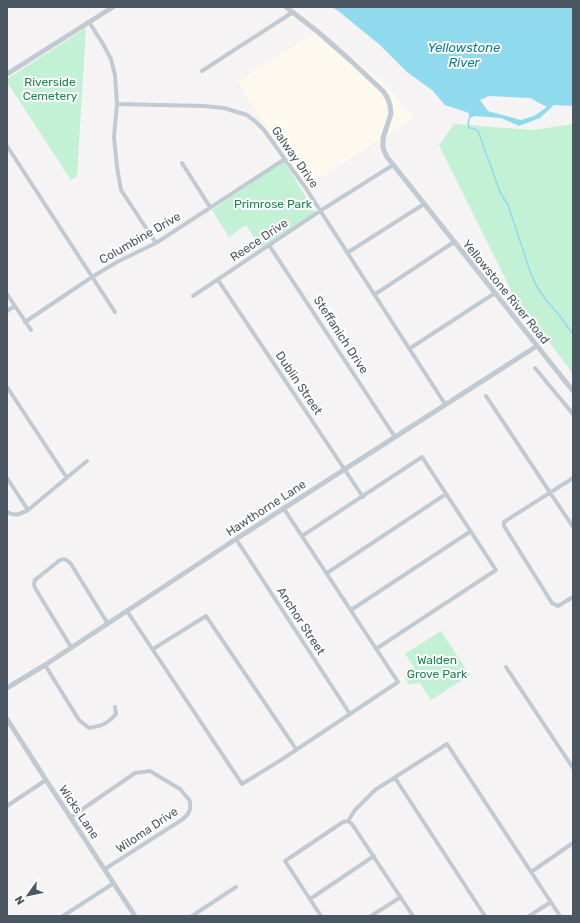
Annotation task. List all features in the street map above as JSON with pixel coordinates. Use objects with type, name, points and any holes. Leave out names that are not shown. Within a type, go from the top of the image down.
[{"type":"street","points":[[7,74],[113,7]]},
{"type":"street","name":"Yellowstone River Road","points":[[286,7],[350,60],[384,92],[388,99],[391,114],[383,138],[383,148],[387,157],[573,391]]},
{"type":"street","points":[[202,71],[293,12]]},
{"type":"street","points":[[90,22],[111,59],[115,75],[117,104],[114,137],[121,190],[156,243]]},
{"type":"street","name":"Galway Drive","points":[[117,104],[204,106],[224,108],[247,114],[256,122],[264,130],[305,187],[445,404]]},
{"type":"street","points":[[7,146],[115,312]]},
{"type":"street","name":"Columbine Drive","points":[[25,322],[117,262],[156,243],[285,159]]},
{"type":"street","points":[[182,163],[210,207]]},
{"type":"street","name":"Reece Drive","points":[[194,296],[320,211],[393,165]]},
{"type":"street","points":[[347,253],[424,204]]},
{"type":"street","points":[[374,294],[454,242]]},
{"type":"street","name":"Steffanich Drive","points":[[269,245],[395,437]]},
{"type":"street","name":"Dublin Street","points":[[218,280],[363,497]]},
{"type":"street","points":[[409,349],[495,293]]},
{"type":"street","points":[[7,294],[31,330]]},
{"type":"street","points":[[7,311],[15,306]]},
{"type":"street","name":"Hawthorne Lane","points":[[7,688],[45,665],[236,539],[537,346]]},
{"type":"street","points":[[535,368],[573,414]]},
{"type":"street","points":[[7,387],[67,478]]},
{"type":"street","points":[[486,396],[573,527]]},
{"type":"street","points":[[302,536],[422,458],[496,570],[376,649]]},
{"type":"street","points":[[7,512],[15,515],[22,514],[87,461]]},
{"type":"street","points":[[7,478],[28,510]]},
{"type":"street","points":[[573,478],[504,522],[504,526],[552,603],[558,606],[573,597]]},
{"type":"street","points":[[327,573],[446,494]]},
{"type":"street","points":[[127,611],[242,784],[296,750],[398,682],[284,509]]},
{"type":"street","points":[[351,610],[470,531]]},
{"type":"street","name":"Anchor Street","points":[[236,539],[350,714]]},
{"type":"street","points":[[71,647],[34,584],[35,580],[60,560],[67,560],[108,624]]},
{"type":"street","points":[[153,649],[206,616],[296,750]]},
{"type":"street","points":[[45,665],[79,720],[89,728],[99,727],[109,722],[116,714],[115,707]]},
{"type":"street","points":[[506,666],[573,768]]},
{"type":"street","name":"Wicks Lane","points":[[7,719],[135,916]]},
{"type":"street","points":[[322,916],[285,861],[343,822],[348,821],[355,810],[375,790],[447,744],[560,916]]},
{"type":"street","name":"Wiloma Drive","points":[[70,817],[135,773],[150,771],[180,788],[190,801],[190,809],[188,814],[183,819],[105,869]]},
{"type":"street","points":[[395,778],[485,916]]},
{"type":"street","points":[[7,806],[46,780]]},
{"type":"street","points":[[348,821],[352,824],[374,856],[413,916]]},
{"type":"street","points":[[531,872],[573,843]]},
{"type":"street","points":[[310,899],[374,856]]},
{"type":"street","points":[[63,916],[114,882]]},
{"type":"street","points":[[192,916],[236,887]]},
{"type":"street","points":[[371,916],[400,897]]},
{"type":"street","points":[[528,916],[551,902]]},
{"type":"shaded area","points":[[317,31],[382,81],[414,118],[305,187],[237,82]]},
{"type":"green space","name":"Riverside Cemetery","points":[[86,28],[77,176],[71,180],[7,82],[7,79]]},
{"type":"green space","points":[[454,124],[533,130],[573,124],[573,374],[512,292],[439,145]]},
{"type":"green space","name":"Primrose Park","points":[[284,161],[315,212],[261,248],[246,225],[229,237],[212,210]]},
{"type":"green space","name":"Walden Grove Park","points":[[441,631],[470,675],[431,700],[420,683],[408,684],[405,677],[414,667],[405,654]]},
{"type":"water","name":"Yellowstone River","points":[[331,7],[573,7],[573,106],[554,105],[540,118],[519,126],[501,118],[474,116],[469,119],[469,113],[445,105],[432,90],[407,72],[380,45],[337,10]],"holes":[[[489,96],[530,98],[547,107],[534,116],[521,120],[488,111],[480,100]]]},
{"type":"waterway","points":[[469,119],[469,128],[478,131],[500,192],[508,205],[531,274],[537,287],[573,334]]}]
